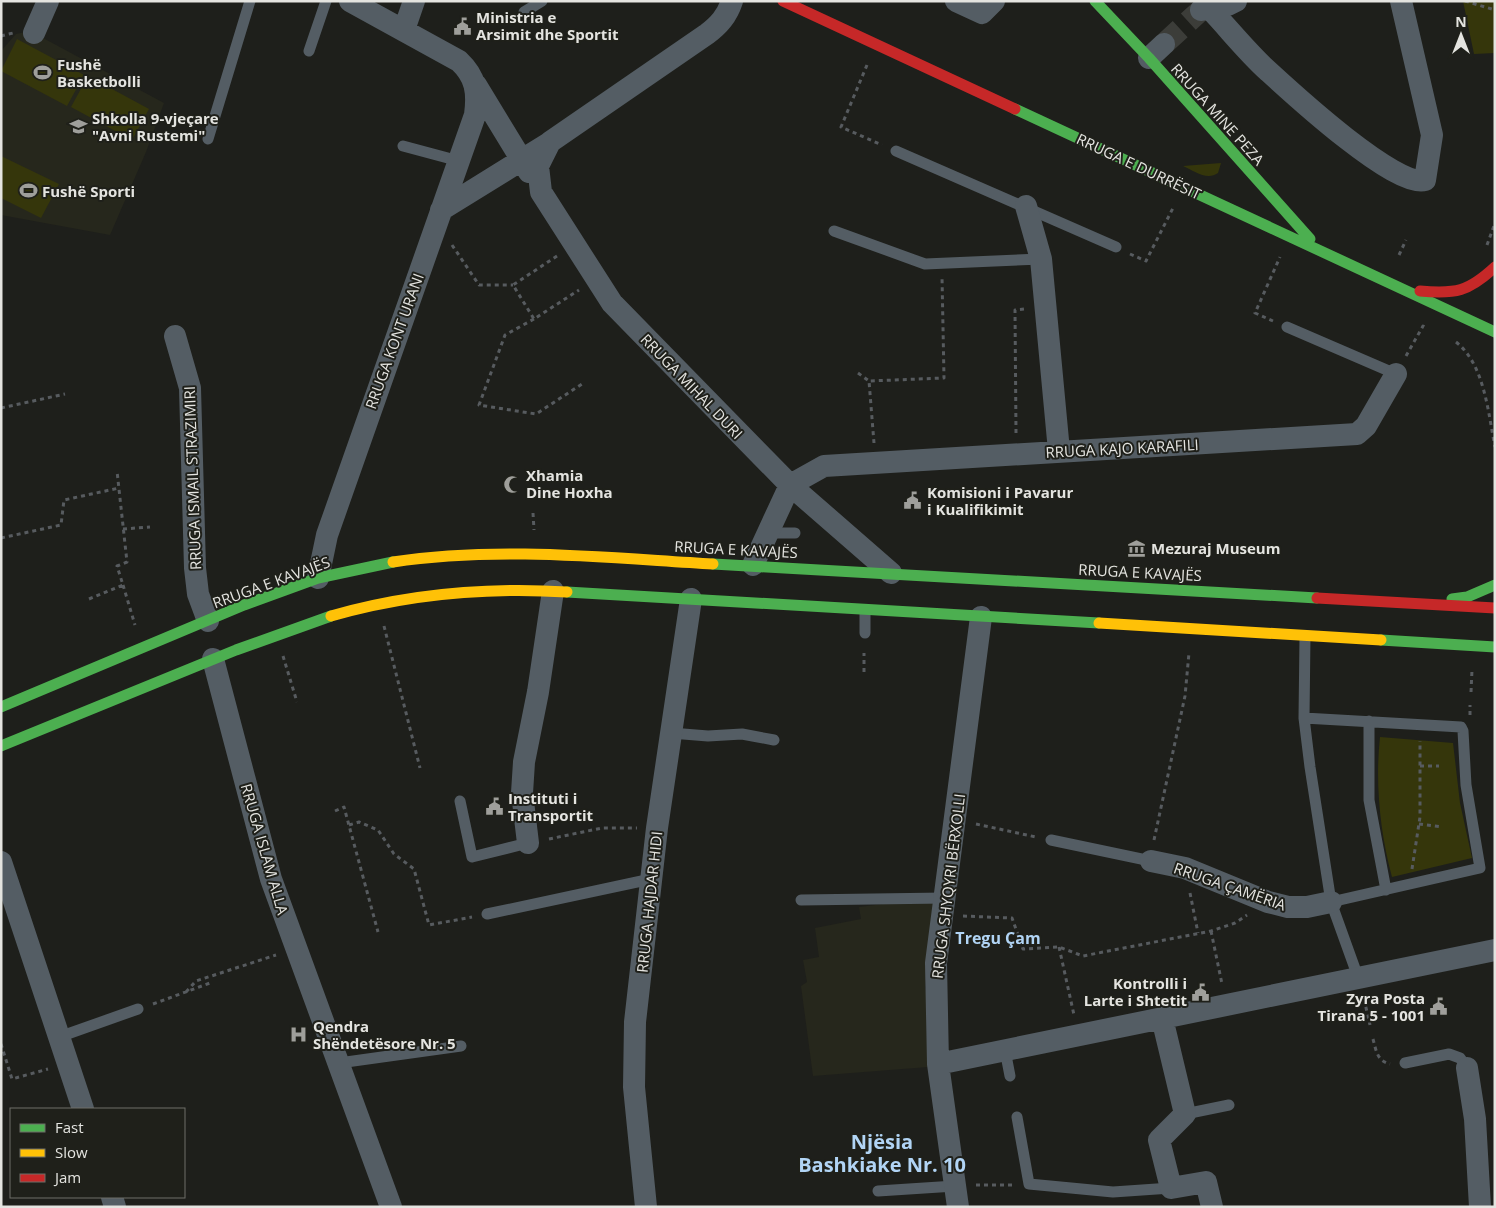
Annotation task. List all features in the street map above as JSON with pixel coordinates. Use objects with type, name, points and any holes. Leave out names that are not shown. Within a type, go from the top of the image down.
[{"type":"main road","name":"RRUGA E DURRËSIT","points":[[783,1],[1495,332]]},
{"type":"main road","name":"RRUGA MINE PEZA","points":[[1095,1],[1156,50],[1239,160],[1317,248]]},
{"type":"main road","points":[[1239,160],[1240,180]]},
{"type":"main road","points":[[1203,196],[1217,198],[1227,196]]},
{"type":"main road","points":[[1409,291],[1454,293],[1464,291],[1476,284],[1495,267]]},
{"type":"main road","name":"RRUGA E KAVAJËS","points":[[3,700],[283,590],[319,585],[371,565],[437,555],[479,552],[753,565],[891,578],[1495,608]]},
{"type":"main road","points":[[1423,604],[1467,597],[1495,585]]},
{"type":"main road","points":[[1,746],[323,612],[443,594],[487,590],[553,591],[865,610],[889,607],[981,617],[1495,647]]},
{"type":"street","points":[[25,32],[48,1]]},
{"type":"street","points":[[350,1],[459,61],[469,70],[476,85],[530,163]]},
{"type":"street","points":[[404,30],[414,1]]},
{"type":"street","points":[[441,210],[530,163],[550,142],[719,25],[727,14],[732,1]]},
{"type":"street","points":[[956,1],[982,14],[994,1]]},
{"type":"street","points":[[1236,1],[1228,6],[1206,10],[1266,69],[1344,136],[1371,157],[1403,177],[1412,181],[1420,181],[1425,180],[1428,173],[1432,135],[1401,1]]},
{"type":"street","points":[[459,161],[475,114],[476,85]]},
{"type":"street","name":"RRUGA KONT URANI","points":[[319,585],[327,535],[459,161]]},
{"type":"street","name":"RRUGA MIHAL DURI","points":[[530,163],[541,192],[595,280],[612,303],[838,534],[891,578]]},
{"type":"street","points":[[1026,206],[1041,259],[1059,451]]},
{"type":"street","name":"RRUGA ISMAIL STRAZIMIRI","points":[[175,336],[190,388],[195,568],[198,594],[208,621]]},
{"type":"street","name":"RRUGA KAJO KARAFILI","points":[[790,485],[824,466],[1357,434],[1366,426],[1396,374]]},
{"type":"street","points":[[753,565],[790,485]]},
{"type":"street","points":[[528,843],[522,793],[524,762],[553,591]]},
{"type":"street","name":"RRUGA HAJDAR HIDI","points":[[646,1207],[634,1087],[635,1022],[657,828],[690,599]]},
{"type":"street","name":"RRUGA SHYQYRI BËRXOLLI","points":[[957,1196],[938,1064],[936,963],[981,617]]},
{"type":"street","name":"RRUGA ISLAM ALLA","points":[[213,659],[271,879],[391,1207]]},
{"type":"street","name":"RRUGA ÇAMËRIA","points":[[1151,861],[1185,868],[1268,902],[1288,907],[1307,907],[1331,902]]},
{"type":"street","points":[[1,862],[83,1108]]},
{"type":"street","points":[[938,1064],[1495,950]]},
{"type":"street","points":[[1162,1018],[1185,1114],[1159,1140],[1171,1188],[1206,1182],[1212,1207]]},
{"type":"street","points":[[1467,1068],[1475,1118],[1480,1207]]},
{"type":"lane","points":[[208,139],[250,1]]},
{"type":"lane","points":[[309,51],[326,1]]},
{"type":"lane","points":[[524,12],[542,1]]},
{"type":"lane","points":[[403,146],[459,161]]},
{"type":"lane","points":[[896,151],[1026,206],[1116,247]]},
{"type":"lane","points":[[834,231],[925,264],[1041,259]]},
{"type":"lane","points":[[1287,327],[1396,374]]},
{"type":"lane","points":[[767,533],[795,533]]},
{"type":"lane","points":[[865,610],[865,633]]},
{"type":"lane","points":[[1305,635],[1304,718],[1331,902],[1358,977]]},
{"type":"lane","points":[[1304,718],[1462,728],[1466,785],[1481,864],[1478,870],[1331,902]]},
{"type":"lane","points":[[1368,721],[1369,800],[1386,890]]},
{"type":"lane","points":[[671,733],[708,736],[742,734],[774,740]]},
{"type":"lane","points":[[460,802],[472,857],[528,843]]},
{"type":"lane","name":"RRUGA ÇAMËRIA","points":[[1051,840],[1151,861]]},
{"type":"lane","points":[[487,914],[651,879]]},
{"type":"lane","points":[[802,900],[943,906]]},
{"type":"lane","points":[[59,1037],[138,1009]]},
{"type":"lane","points":[[339,1063],[461,1046]]},
{"type":"lane","points":[[1005,1050],[1010,1076]]},
{"type":"lane","points":[[1405,1063],[1449,1054],[1460,1058],[1467,1068]]},
{"type":"lane","points":[[1185,1114],[1229,1105]]},
{"type":"lane","points":[[1017,1117],[1029,1184],[1114,1192],[1171,1188]]},
{"type":"lane","points":[[878,1191],[957,1196]]},
{"type":"path","points":[[1465,1],[1495,10]]},
{"type":"path","points":[[1,36],[25,32]]},
{"type":"path","points":[[868,62],[841,127],[896,151]]},
{"type":"path","points":[[1146,261],[1173,208]]},
{"type":"path","points":[[1399,255],[1406,240]]},
{"type":"path","points":[[455,250],[479,285],[513,286],[574,245]]},
{"type":"path","points":[[1280,257],[1255,313],[1287,327]]},
{"type":"path","points":[[858,372],[869,380],[944,378],[942,264]]},
{"type":"path","points":[[582,384],[536,414],[479,405],[505,336],[595,280]]},
{"type":"path","points":[[513,286],[534,319]]},
{"type":"path","points":[[1015,310],[1016,433]]},
{"type":"path","points":[[1396,374],[1423,326],[1430,329]]},
{"type":"path","points":[[1454,340],[1463,347],[1478,375],[1495,447]]},
{"type":"path","points":[[869,380],[876,463]]},
{"type":"path","points":[[1,408],[65,394]]},
{"type":"path","points":[[117,471],[127,562],[117,566],[136,626]]},
{"type":"path","points":[[1,538],[62,525],[64,500],[119,488]]},
{"type":"path","points":[[533,513],[534,524]]},
{"type":"path","points":[[123,530],[150,527]]},
{"type":"path","points":[[89,599],[123,585]]},
{"type":"path","points":[[378,603],[420,768]]},
{"type":"path","points":[[281,648],[296,702]]},
{"type":"path","points":[[1151,861],[1185,696],[1190,649]]},
{"type":"path","points":[[864,653],[864,672]]},
{"type":"path","points":[[1471,692],[1473,664]]},
{"type":"path","points":[[1411,872],[1419,824],[1420,741]]},
{"type":"path","points":[[1420,766],[1439,766]]},
{"type":"path","points":[[335,810],[344,807],[378,932]]},
{"type":"path","points":[[955,820],[1051,840]]},
{"type":"path","points":[[349,825],[359,822],[378,830],[394,854],[414,869],[429,925],[487,914]]},
{"type":"path","points":[[1419,824],[1442,827]]},
{"type":"path","points":[[528,843],[602,828],[657,828]]},
{"type":"path","points":[[1185,868],[1198,933]]},
{"type":"path","points":[[943,906],[1012,918],[1023,949],[1059,946],[1083,956],[1211,931],[1235,923],[1268,902]]},
{"type":"path","points":[[1211,931],[1226,1005]]},
{"type":"path","points":[[1059,946],[1078,1035]]},
{"type":"path","points":[[186,992],[196,981],[214,974],[289,951],[298,952]]},
{"type":"path","points":[[1358,977],[1370,1025]]},
{"type":"path","points":[[138,1009],[210,983]]},
{"type":"path","points":[[1373,1039],[1381,1060],[1387,1064],[1405,1063]]},
{"type":"path","points":[[1,1044],[12,1079],[68,1063]]},
{"type":"path","points":[[957,1196],[1029,1184]]},
{"type":"shaded area","points":[[1463,1],[1495,1],[1495,53],[1474,54]]},
{"type":"shaded area","name":"Shkolla 9-vjeçare \"Avni Rustemi\"","points":[[30,31],[164,103],[146,152],[110,235],[1,215],[1,51],[16,34]]},
{"type":"shaded area","name":"Fushë Basketbolli","points":[[17,39],[84,75],[67,106],[1,71]]},
{"type":"shaded area","name":"Fushë Basketbolli","points":[[88,76],[149,109],[132,140],[71,107]]},
{"type":"shaded area","name":"Fushë Sporti","points":[[1,156],[59,184],[41,218],[1,198]]},
{"type":"shaded area","points":[[1221,163],[1218,173],[1209,176],[1183,166]]},
{"type":"shaded area","points":[[1380,737],[1453,743],[1460,803],[1472,858],[1392,877],[1384,843],[1378,790]]},
{"type":"shaded area","points":[[934,900],[925,988],[930,1007],[926,1013],[928,1067],[813,1076],[801,986],[807,982],[803,960],[819,957],[815,928],[861,919],[859,907],[907,901]]},
{"type":"tunnel","points":[[1164,44],[1201,10]]},
{"type":"traffic: fast","points":[[1095,1],[1149,58],[1310,239]]},
{"type":"traffic: fast","points":[[1015,109],[1495,332]]},
{"type":"traffic: fast","points":[[1,707],[244,605],[318,578],[393,562]]},
{"type":"traffic: fast","points":[[713,564],[1317,598]]},
{"type":"traffic: fast","points":[[1452,599],[1467,597],[1495,585]]},
{"type":"traffic: fast","points":[[567,592],[1099,623]]},
{"type":"traffic: fast","points":[[1,746],[236,650],[331,616]]},
{"type":"traffic: fast","points":[[1381,640],[1495,647]]},
{"type":"traffic: slow","points":[[393,562],[433,557],[513,554],[713,564]]},
{"type":"traffic: slow","points":[[331,616],[360,608],[418,597],[477,592],[567,592]]},
{"type":"traffic: slow","points":[[1099,623],[1381,640]]},
{"type":"traffic: jam","points":[[783,1],[1015,109]]},
{"type":"traffic: jam","points":[[1420,291],[1443,292],[1461,289],[1477,282],[1495,267]]},
{"type":"traffic: jam","points":[[1317,598],[1495,608]]},
{"type":"place","name":"Ministria e Arsimit dhe Sportit","points":[[462,26]]},
{"type":"place","name":"Fushë Basketbolli","points":[[43,73]]},
{"type":"place","name":"Shkolla 9-vjeçare \"Avni Rustemi\"","points":[[78,127]]},
{"type":"place","name":"Fushë Sporti","points":[[28,191]]},
{"type":"place","name":"Xhamia Dine Hoxha","points":[[512,484]]},
{"type":"place","name":"Komisioni i Pavarur i Kualifikimit","points":[[913,501]]},
{"type":"place","name":"Mezuraj Museum","points":[[1137,548]]},
{"type":"place","name":"Instituti i Transportit","points":[[494,807]]},
{"type":"place","name":"Kontrolli i Larte i Shtetit","points":[[1201,992]]},
{"type":"place","name":"Zyra Posta Tirana 5 - 1001","points":[[1439,1007]]},
{"type":"place","name":"Qendra Shëndetësore Nr. 5","points":[[299,1035]]},
{"type":"district","name":"Tregu Çam","points":[[998,938]]},
{"type":"district","name":"Njësia Bashkiake Nr. 10","points":[[882,1152]]}]
